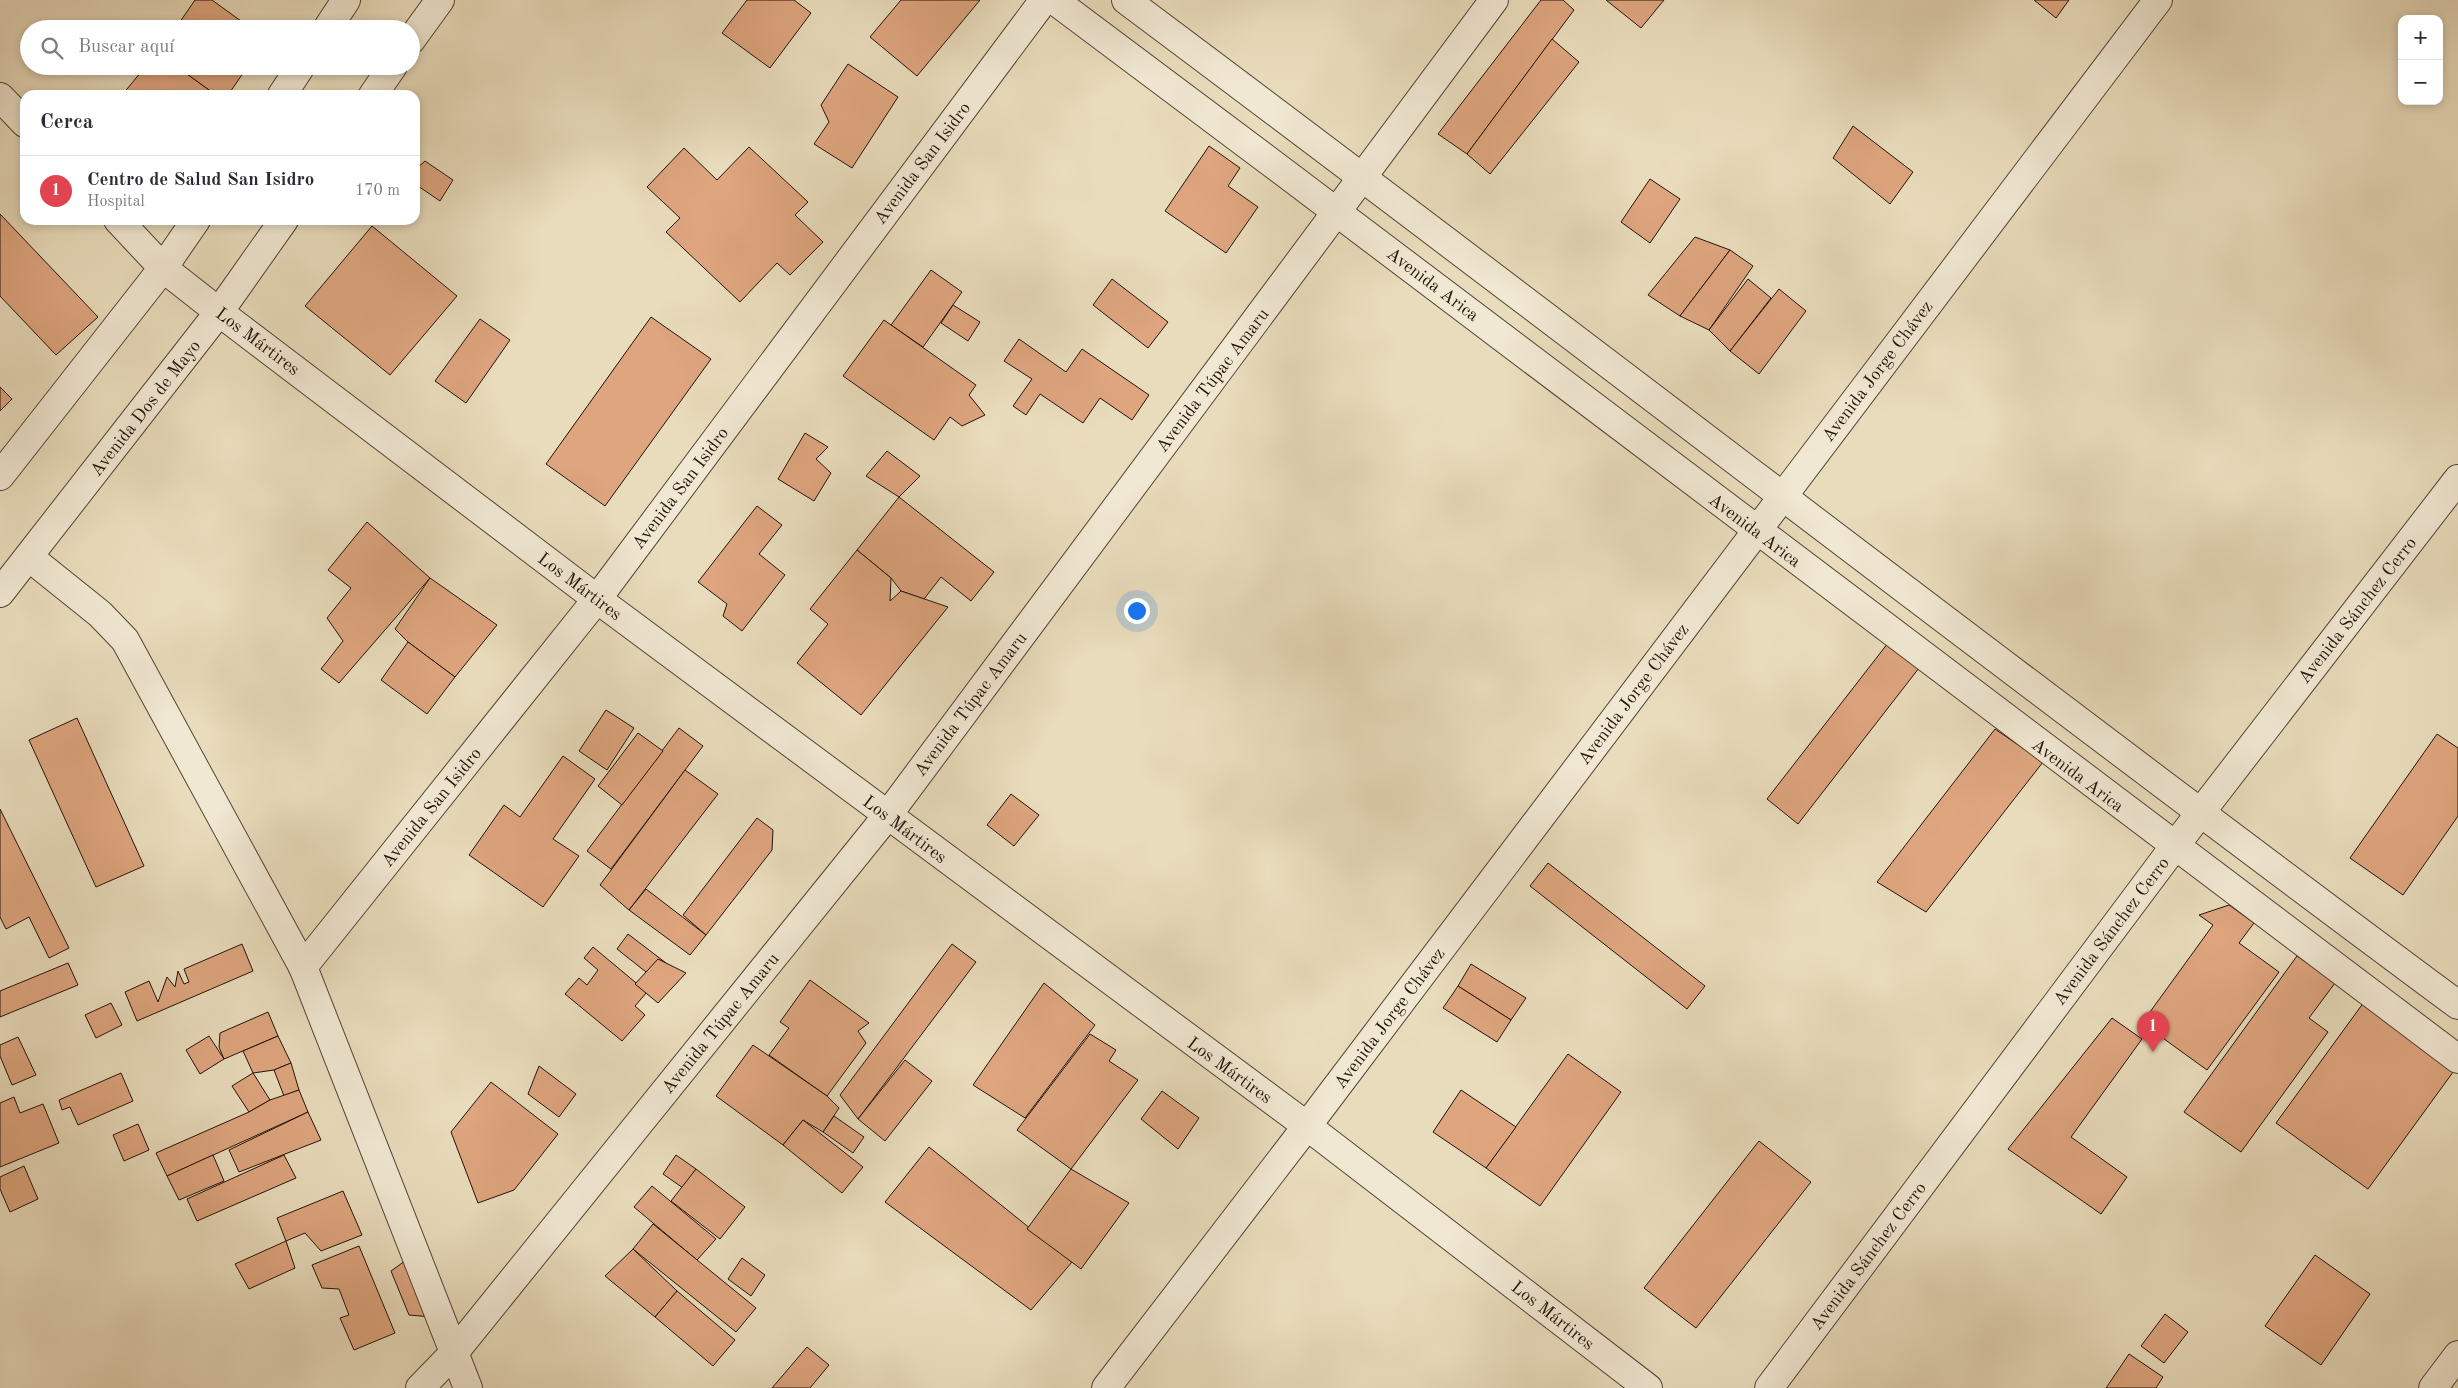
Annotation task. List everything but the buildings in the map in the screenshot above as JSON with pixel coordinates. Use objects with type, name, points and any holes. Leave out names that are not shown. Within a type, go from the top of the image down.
[{"type":"street","points":[[333,20],[346,0]]},
{"type":"street","points":[[420,28],[440,0]]},
{"type":"street","name":"Avenida San Isidro","points":[[303,967],[597,599],[1044,0]]},
{"type":"street","name":"Avenida Arica","points":[[1054,0],[1337,211],[2174,847],[2458,1058]]},
{"type":"street","points":[[1126,0],[1363,177],[2200,814],[2458,1005]]},
{"type":"street","name":"Avenida Túpac Amaru","points":[[420,1388],[454,1354],[887,816],[1494,0]]},
{"type":"street","name":"Avenida Jorge Chávez","points":[[1106,1388],[1307,1126],[2158,0]]},
{"type":"street","points":[[285,90],[295,75]]},
{"type":"street","points":[[376,90],[387,75]]},
{"type":"street","points":[[0,97],[20,118]]},
{"type":"street","name":"Los Mártires","points":[[123,225],[163,268],[219,312],[887,816],[1307,1126],[1648,1388]]},
{"type":"street","points":[[0,476],[163,268],[193,225]]},
{"type":"street","name":"Avenida Dos de Mayo","points":[[0,593],[219,312],[280,225]]},
{"type":"street","name":"Avenida Sánchez Cerro","points":[[1769,1388],[2174,847],[2458,479]]},
{"type":"street","points":[[29,557],[100,614],[125,640],[303,967],[468,1388]]},
{"type":"street","points":[[2433,1388],[2458,1355]]},
{"type":"place","name":"Centro de Salud San Isidro","points":[[2153,1052]]}]
